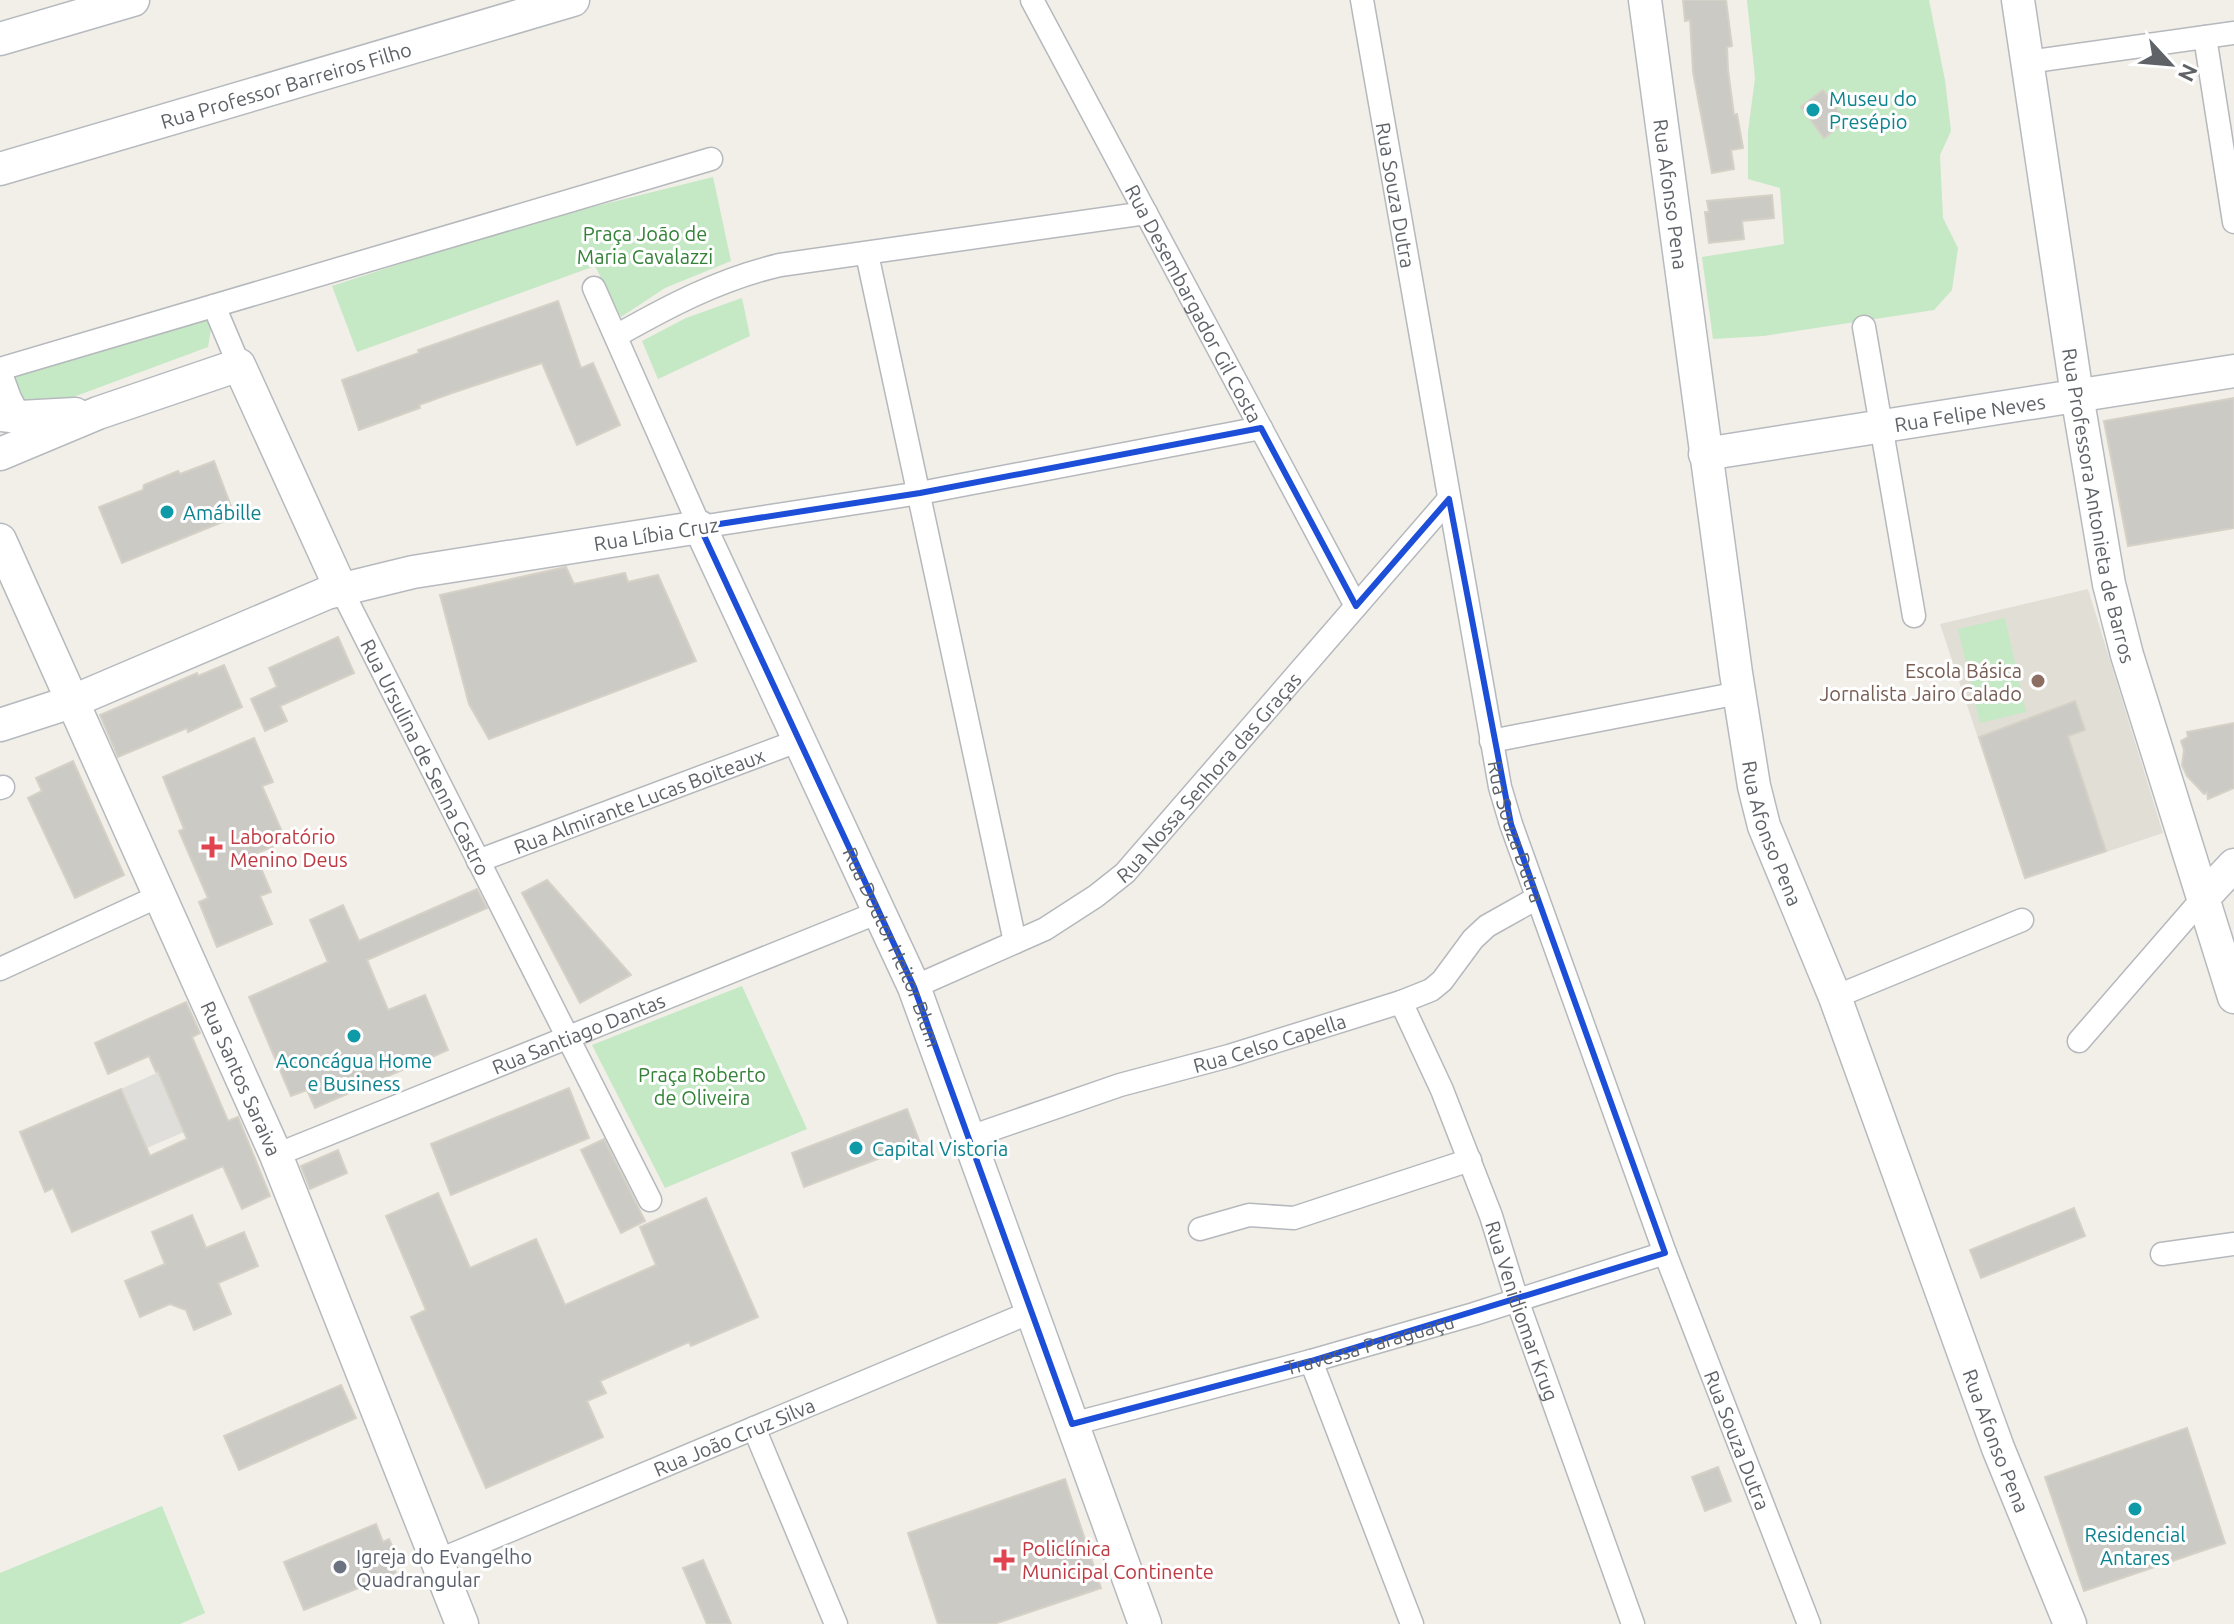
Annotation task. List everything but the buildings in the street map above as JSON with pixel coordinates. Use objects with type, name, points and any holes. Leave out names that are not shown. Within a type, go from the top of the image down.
[{"type":"street","points":[[0,39],[133,0]]},
{"type":"street","name":"Rua Professor Barreiros Filho","points":[[0,169],[570,0]]},
{"type":"street","name":"Rua Desembargador Gil Costa","points":[[1032,0],[1356,606]]},
{"type":"street","name":"Rua Souza Dutra","points":[[1362,0],[1491,741],[1511,824],[1665,1253],[1809,1624]]},
{"type":"street","name":"Rua Afonso Pena","points":[[1645,0],[1739,693],[1754,786],[1764,826],[1835,997],[1993,1434],[2070,1624]]},
{"type":"street","name":"Rua Professora Antonieta de Barros","points":[[2018,0],[2099,534],[2119,629],[2233,991]]},
{"type":"street","points":[[2027,62],[2234,33]]},
{"type":"street","points":[[2205,37],[2234,222]]},
{"type":"street","points":[[98,413],[10,416],[10,398],[0,370],[711,159]]},
{"type":"street","points":[[616,336],[698,292],[743,274],[780,265],[1146,213]]},
{"type":"street","points":[[867,254],[1015,942]]},
{"type":"street","name":"Rua Doutor Heitor Blum","points":[[594,288],[700,527],[914,987],[1145,1624]]},
{"type":"street","name":"Rua Ursulina de Senna Castro","points":[[214,306],[341,589],[650,1200]]},
{"type":"street","points":[[1864,327],[1914,616]]},
{"type":"street","points":[[0,454],[98,413],[239,365]]},
{"type":"street","name":"Rua Felipe Neves","points":[[1705,454],[2234,371]]},
{"type":"street","name":"Rua Líbia Cruz","points":[[0,725],[71,702],[301,602],[413,572],[920,493],[1261,428]]},
{"type":"street","name":"Rua Nossa Senhora das Graças","points":[[914,987],[1045,929],[1125,873],[1449,499]]},
{"type":"street","name":"Rua Santos Saraiva","points":[[0,540],[276,1155],[462,1624]]},
{"type":"street","points":[[1491,741],[1739,693]]},
{"type":"street","name":"Rua Almirante Lucas Boiteaux","points":[[478,861],[800,740]]},
{"type":"street","points":[[2079,1041],[2234,865]]},
{"type":"street","points":[[0,969],[159,896]]},
{"type":"street","name":"Rua Celso Capella","points":[[970,1137],[1120,1085],[1255,1049],[1431,990],[1487,926],[1537,898]]},
{"type":"street","name":"Rua Santiago Dantas","points":[[276,1155],[879,912]]},
{"type":"street","points":[[1835,997],[2022,920]]},
{"type":"street","name":"Rua Venidiomar Krug","points":[[1401,1002],[1442,1090],[1491,1216],[1517,1300],[1633,1624]]},
{"type":"street","points":[[1200,1229],[1249,1215],[1294,1218],[1470,1160]]},
{"type":"street","points":[[2162,1254],[2234,1244]]},
{"type":"street","name":"Travessa Paraguaçu","points":[[1072,1424],[1311,1361],[1665,1253]]},
{"type":"street","name":"Rua João Cruz Silva","points":[[437,1561],[1031,1312]]},
{"type":"street","points":[[1311,1361],[1412,1624]]},
{"type":"street","points":[[754,1428],[836,1624]]},
{"type":"highlighted area","points":[[1261,428],[1356,606],[1449,499],[1511,824],[1665,1253],[1311,1361],[1072,1424],[914,987],[700,527],[920,493]]},
{"type":"shaded area","name":"Escola Básica Jornalista Jairo Calado","points":[[2088,589],[2163,833],[2025,879],[1940,624]]},
{"type":"shaded area","points":[[159,1072],[184,1132],[147,1148],[121,1089]]},
{"type":"green space","points":[[1747,0],[1929,0],[1945,80],[1951,131],[1940,155],[1943,218],[1958,248],[1952,290],[1934,310],[1764,336],[1713,339],[1702,257],[1784,244],[1780,188],[1748,179],[1748,132],[1755,78]]},
{"type":"green space","name":"Praça João de Maria Cavalazzi","points":[[713,177],[731,261],[665,288],[621,317],[595,266],[357,352],[332,286],[516,226]]},
{"type":"green space","points":[[742,298],[750,336],[658,379],[642,341],[686,318]]},
{"type":"green space","points":[[204,314],[211,329],[208,347],[49,406],[25,401],[14,377]]},
{"type":"green space","points":[[2005,618],[2026,712],[1980,723],[1958,629]]},
{"type":"green space","name":"Praça Roberto de Oliveira","points":[[742,986],[807,1129],[665,1188],[592,1045]]},
{"type":"green space","points":[[162,1506],[205,1613],[180,1624],[0,1624],[0,1573]]},
{"type":"place","name":"Museu do Presépio","points":[[1813,110]]},
{"type":"place","name":"Amábille","points":[[167,512]]},
{"type":"place","name":"Escola Básica Jornalista Jairo Calado","points":[[2038,681]]},
{"type":"place","name":"Laboratório Menino Deus","points":[[212,847]]},
{"type":"place","name":"Aconcágua Home e Business","points":[[354,1036]]},
{"type":"place","name":"Capital Vistoria","points":[[856,1148]]},
{"type":"place","name":"Residencial Antares","points":[[2135,1509]]},
{"type":"place","name":"Policlínica Municipal Continente","points":[[1004,1560]]},
{"type":"place","name":"Igreja do Evangelho Quadrangular","points":[[340,1567]]}]
